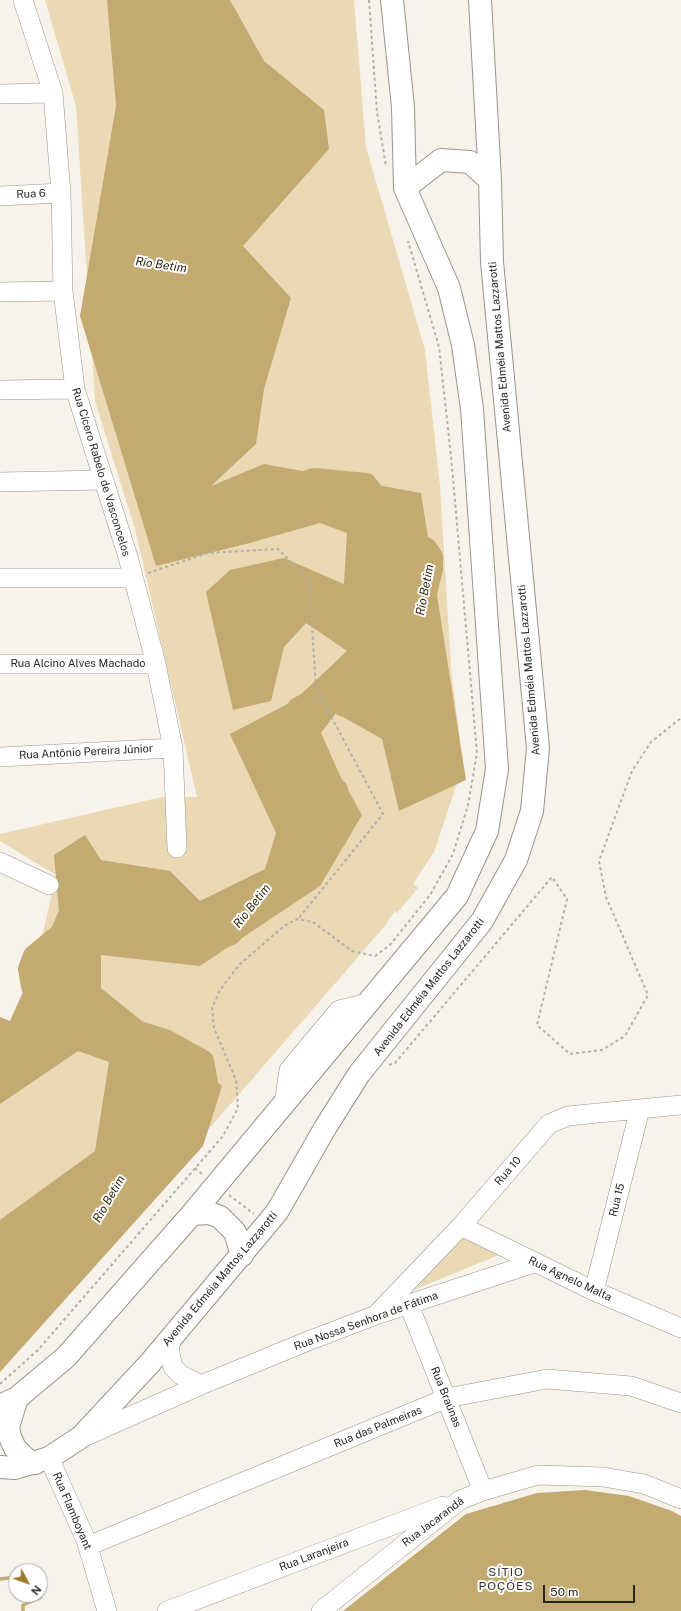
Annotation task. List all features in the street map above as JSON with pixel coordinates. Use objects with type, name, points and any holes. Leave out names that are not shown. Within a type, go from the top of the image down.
[{"type":"main road","points":[[42,1461],[30,1463],[15,1448],[10,1437],[8,1427],[8,1402],[66,1357],[192,1214],[457,896],[487,830],[497,769],[472,409],[463,346],[449,288],[405,188],[403,107],[392,0]]},
{"type":"main road","name":"Avenida Edméia Mattos Lazzarotti","points":[[0,1467],[15,1468],[42,1461],[76,1441],[96,1422],[170,1340],[277,1212],[324,1128],[359,1074],[482,921],[516,860],[532,811],[538,748],[492,262],[490,180],[480,0]]},
{"type":"main road","points":[[405,188],[441,160],[470,162],[490,180]]},
{"type":"main road","points":[[192,1214],[209,1213],[220,1217],[235,1232],[242,1255]]},
{"type":"street","name":"Rua Cícero Rabelo de Vasconcelos","points":[[23,0],[53,93],[61,193],[63,292],[74,389],[133,578],[156,664],[173,748],[176,848]]},
{"type":"street","points":[[0,94],[53,93]]},
{"type":"street","name":"Rua 6","points":[[0,196],[61,193]]},
{"type":"street","points":[[0,292],[63,292]]},
{"type":"street","points":[[0,390],[74,389]]},
{"type":"street","points":[[0,482],[103,480]]},
{"type":"street","points":[[0,578],[133,578]]},
{"type":"street","name":"Rua Alcino Alves Machado","points":[[0,664],[156,664]]},
{"type":"street","name":"Rua Antônio Pereira Júnior","points":[[0,756],[173,748]]},
{"type":"street","points":[[0,862],[49,885]]},
{"type":"street","name":"Rua 10","points":[[376,1315],[460,1226],[549,1124],[568,1116],[681,1105]]},
{"type":"street","name":"Rua 15","points":[[594,1291],[640,1109]]},
{"type":"street","name":"Rua Agnelo Malta","points":[[460,1226],[594,1291],[681,1328]]},
{"type":"street","name":"Rua Nossa Senhora de Fátima","points":[[76,1441],[201,1385],[376,1315],[534,1263]]},
{"type":"street","name":"Rua Braúnas","points":[[409,1305],[483,1491]]},
{"type":"street","points":[[170,1340],[170,1354],[173,1367],[181,1375],[201,1385]]},
{"type":"street","name":"Rua das Palmeiras","points":[[88,1546],[447,1398],[547,1379],[631,1386],[681,1403]]},
{"type":"street","name":"Rua Flamboyant","points":[[42,1461],[88,1546],[107,1611]]},
{"type":"street","name":"Rua Jacarandá","points":[[321,1611],[460,1500],[483,1491],[538,1475],[602,1477],[644,1484],[681,1499]]},
{"type":"street","name":"Rua Laranjeira","points":[[167,1611],[460,1500]]},
{"type":"path","points":[[368,0],[377,112],[388,172]]},
{"type":"path","points":[[298,919],[313,922],[352,950],[376,956],[390,945],[430,895],[453,854],[468,805],[477,753],[451,456],[439,347],[426,296],[407,238]]},
{"type":"path","points":[[0,1384],[38,1350],[223,1136],[238,1108],[236,1080],[214,1028],[212,1008],[220,990],[239,965],[284,926],[298,919],[383,814],[316,688],[309,580],[278,549],[208,554],[133,578]]},
{"type":"path","points":[[388,1065],[395,1063],[552,878],[567,899],[537,1025],[570,1054],[602,1050],[625,1036],[648,994],[606,897],[599,861],[632,771],[651,742],[681,718]]},
{"type":"path","points":[[195,1168],[267,1224]]},
{"type":"shaded area","points":[[45,0],[354,0],[366,147],[425,350],[440,486],[451,668],[463,765],[434,852],[413,884],[418,888],[397,913],[395,911],[384,927],[40,1324],[0,1352],[0,1037],[37,1015],[41,942],[56,875],[0,841],[0,834],[162,797],[197,797],[135,529],[95,401],[76,106]]},
{"type":"shaded area","points":[[107,0],[230,0],[264,61],[324,110],[329,149],[243,246],[291,298],[264,389],[256,444],[211,486],[264,464],[421,493],[466,780],[399,811],[382,739],[336,713],[318,737],[362,815],[320,886],[200,966],[101,955],[101,988],[222,1086],[203,1146],[0,1372],[0,1220],[95,1151],[109,1062],[78,1051],[0,1104],[0,1017],[10,1021],[59,911],[54,855],[85,835],[101,860],[170,871],[200,901],[265,869],[276,833],[230,734],[295,700],[347,651],[306,623],[284,647],[271,701],[233,710],[206,592],[230,570],[284,558],[344,584],[347,533],[320,523],[246,544],[156,566],[80,316],[116,106]]},
{"type":"shaded area","points":[[463,1233],[501,1254],[416,1289]]},
{"type":"shaded area","points":[[585,1490],[629,1496],[672,1511],[681,1516],[681,1611],[343,1611],[466,1514],[537,1493]]},
{"type":"waterway","name":"Rio Betim","points":[[0,1332],[4,1334],[29,1316],[43,1299],[61,1271],[66,1272],[80,1242],[85,1234],[90,1231],[122,1180],[141,1129],[172,1095],[192,1094],[200,1091],[207,1083],[203,1061],[165,1040],[106,1022],[96,1012],[87,1014],[32,986],[29,969],[34,956],[92,908],[123,896],[158,891],[161,901],[187,930],[197,938],[208,944],[231,934],[274,880],[306,859],[321,856],[336,838],[343,824],[344,815],[337,790],[333,787],[298,708],[306,704],[325,703],[335,699],[344,706],[356,704],[364,688],[380,671],[401,673],[408,692],[416,694],[428,680],[424,662],[419,621],[432,569],[432,557],[426,548],[415,545],[382,561],[368,561],[360,549],[361,532],[374,494],[366,484],[314,479],[307,481],[277,497],[268,496],[260,492],[248,504],[212,511],[183,508],[175,501],[168,491],[174,480],[184,468],[188,458],[185,448],[186,436],[189,422],[195,413],[206,400],[219,393],[244,391],[249,383],[247,373],[232,346],[246,298],[237,271],[221,264],[193,270],[158,262],[134,263],[123,256],[119,246],[132,210],[136,192],[137,152],[140,135],[150,124],[159,119],[172,119],[187,124],[195,133],[201,152],[216,178],[226,193],[235,201],[254,197],[274,189],[286,179],[293,155],[288,139],[278,121],[257,92],[216,52],[209,32],[204,0]]},
{"type":"waterway","name":"Rio Betim","points":[[0,1579],[8,1578]]},
{"type":"waterway","name":"Rio Betim","points":[[23,1611],[23,1605],[28,1603]]},
{"type":"district","name":"SÍTIO POÇÕES","points":[[506,1579]]}]
